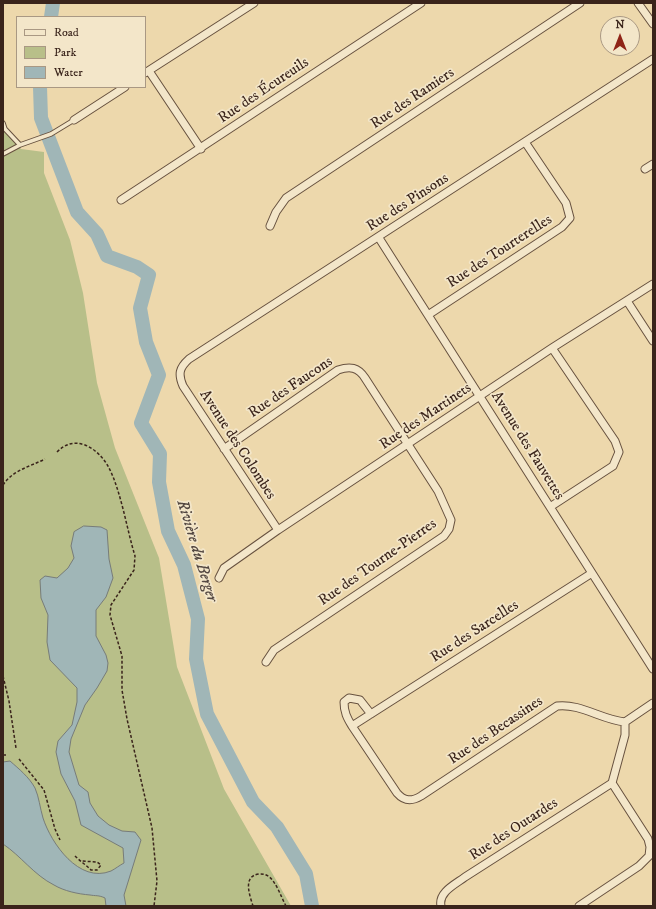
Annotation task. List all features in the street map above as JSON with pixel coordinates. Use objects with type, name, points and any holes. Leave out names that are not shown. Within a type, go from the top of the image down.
[{"type":"street","points":[[201,149],[147,72],[254,3]]},
{"type":"street","name":"Rue des Écureuils","points":[[121,200],[201,149],[421,3]]},
{"type":"street","name":"Rue des Ramiers","points":[[270,226],[276,212],[286,198],[580,3]]},
{"type":"street","points":[[638,3],[652,20]]},
{"type":"street","name":"Rue des Pinsons","points":[[180,371],[189,359],[379,238],[653,60]]},
{"type":"street","points":[[74,120],[122,88]]},
{"type":"street","name":"Rue des Tourterelles","points":[[428,315],[567,223],[570,218],[566,203],[525,142]]},
{"type":"street","points":[[646,169],[653,164]]},
{"type":"street","name":"Avenue des Fauvettes","points":[[379,238],[653,669]]},
{"type":"street","name":"Rue des Martinets","points":[[219,578],[224,568],[278,530],[408,446],[552,348],[653,284]]},
{"type":"street","points":[[626,301],[653,341]]},
{"type":"street","points":[[550,506],[613,466],[619,452],[615,441],[552,348]]},
{"type":"street","name":"Rue des Faucons","points":[[224,449],[338,370],[346,367],[355,368],[362,372],[408,446]]},
{"type":"street","name":"Avenue des Colombes","points":[[180,371],[183,386],[278,530]]},
{"type":"street","name":"Rue des Tourne-Pierres","points":[[266,662],[274,650],[444,536],[449,528],[451,520],[438,490],[408,446]]},
{"type":"street","name":"Rue des Sarcelles","points":[[352,726],[592,573]]},
{"type":"street","points":[[352,726],[346,716],[344,708],[344,702],[349,698],[360,700],[371,714]]},
{"type":"street","points":[[579,906],[639,866],[649,856],[650,847],[648,839],[612,783],[625,734],[625,722],[653,703]]},
{"type":"street","name":"Rue des Becassines","points":[[352,726],[397,793],[402,799],[409,801],[421,796],[557,706],[565,705],[611,721],[625,722]]},
{"type":"street","name":"Rue des Outardes","points":[[440,906],[443,893],[454,885],[612,783]]},
{"type":"lane","points":[[3,154],[20,145],[51,134],[74,120]]},
{"type":"lane","points":[[3,124],[5,129],[20,145]]},
{"type":"path","points":[[57,452],[66,445],[80,444],[95,451],[105,461],[112,475],[135,556],[134,570],[111,605],[110,616],[122,653],[122,690],[127,719],[152,828],[157,881],[154,906]]},
{"type":"path","points":[[3,485],[10,476],[45,459]]},
{"type":"path","points":[[3,676],[9,701],[16,748]]},
{"type":"path","points":[[19,759],[44,790],[55,829],[60,840]]},
{"type":"path","points":[[75,856],[81,861],[95,871],[98,870],[101,865],[97,862],[81,861]]},
{"type":"path","points":[[253,906],[248,885],[250,878],[255,875],[262,874],[272,879],[286,906]]},
{"type":"green space","points":[[3,123],[21,149],[44,152],[44,173],[70,240],[83,293],[97,383],[115,448],[159,558],[177,667],[224,789],[291,906],[3,906]]},
{"type":"water","points":[[84,526],[101,527],[107,530],[109,559],[113,578],[106,597],[96,610],[96,636],[106,655],[108,663],[107,671],[85,705],[71,739],[69,752],[79,785],[88,792],[90,803],[98,816],[109,825],[122,831],[135,832],[141,840],[124,895],[126,906],[106,906],[105,898],[103,897],[67,891],[58,887],[40,876],[3,844],[3,762],[10,761],[33,784],[38,795],[43,818],[52,839],[68,859],[78,867],[88,872],[99,873],[111,871],[124,863],[123,848],[81,825],[75,801],[61,774],[56,752],[58,741],[72,725],[77,702],[77,688],[50,660],[47,642],[48,615],[41,598],[40,580],[45,576],[57,578],[68,568],[74,558],[71,546],[74,532]]},
{"type":"waterway","name":"Rivière du Berger","points":[[51,16],[53,3]]},
{"type":"waterway","name":"Rivière du Berger","points":[[40,88],[41,118],[77,212],[97,234],[107,256],[137,267],[149,275],[140,308],[146,342],[159,375],[141,423],[160,454],[159,482],[168,531],[184,565],[198,619],[196,659],[207,714],[253,802],[277,827],[306,874],[312,906]]}]
